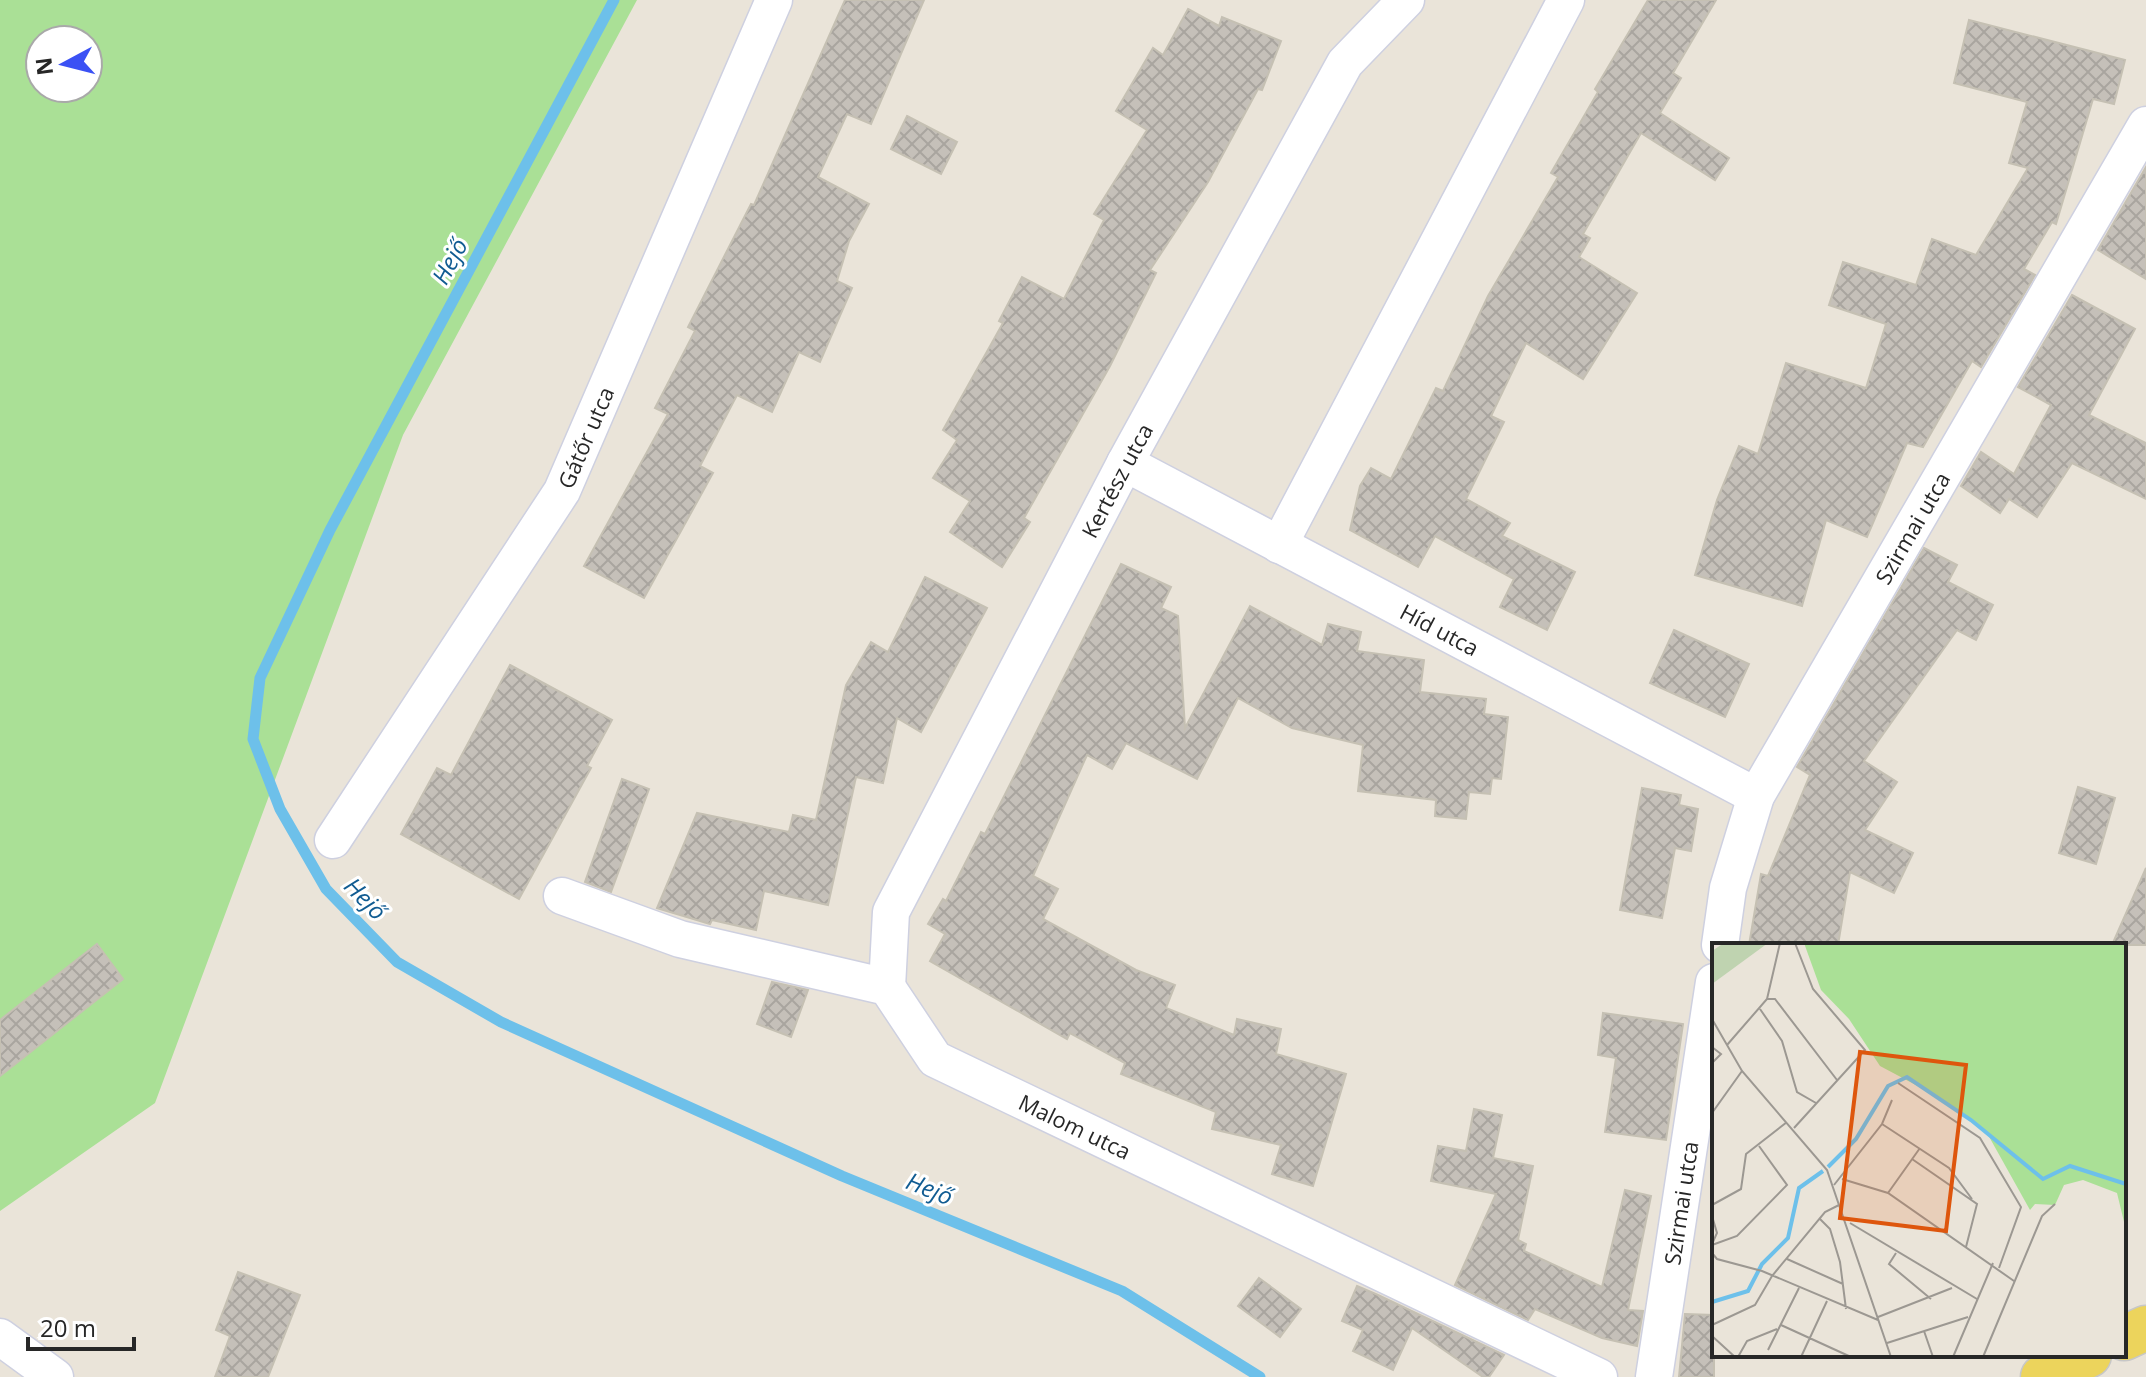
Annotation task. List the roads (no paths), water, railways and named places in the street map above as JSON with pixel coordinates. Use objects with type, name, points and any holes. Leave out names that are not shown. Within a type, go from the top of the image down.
[{"type":"main road","points":[[2126,1337],[2146,1328]]},
{"type":"main road","points":[[2043,1377],[2085,1357]]},
{"type":"street","name":"Gátőr utca","points":[[333,840],[562,491],[774,0]]},
{"type":"street","name":"Kertész utca","points":[[887,987],[891,912],[1125,463],[1345,63],[1406,0]]},
{"type":"street","points":[[1279,545],[1566,0]]},
{"type":"street","name":"Szirmai utca","points":[[1720,943],[1728,888],[1756,796],[2146,125]]},
{"type":"street","name":"Híd utca","points":[[1125,463],[1756,796]]},
{"type":"street","points":[[562,896],[680,939],[887,987]]},
{"type":"street","name":"Malom utca","points":[[887,987],[935,1059],[1599,1377]]},
{"type":"street","name":"Szirmai utca","points":[[1654,1377],[1712,995]]},
{"type":"street","points":[[0,1337],[55,1377]]},
{"type":"waterway","name":"Hejő","points":[[614,0],[330,530],[260,678],[253,739],[280,809],[326,889],[397,962],[501,1022],[842,1176],[1122,1291],[1260,1377]]}]
